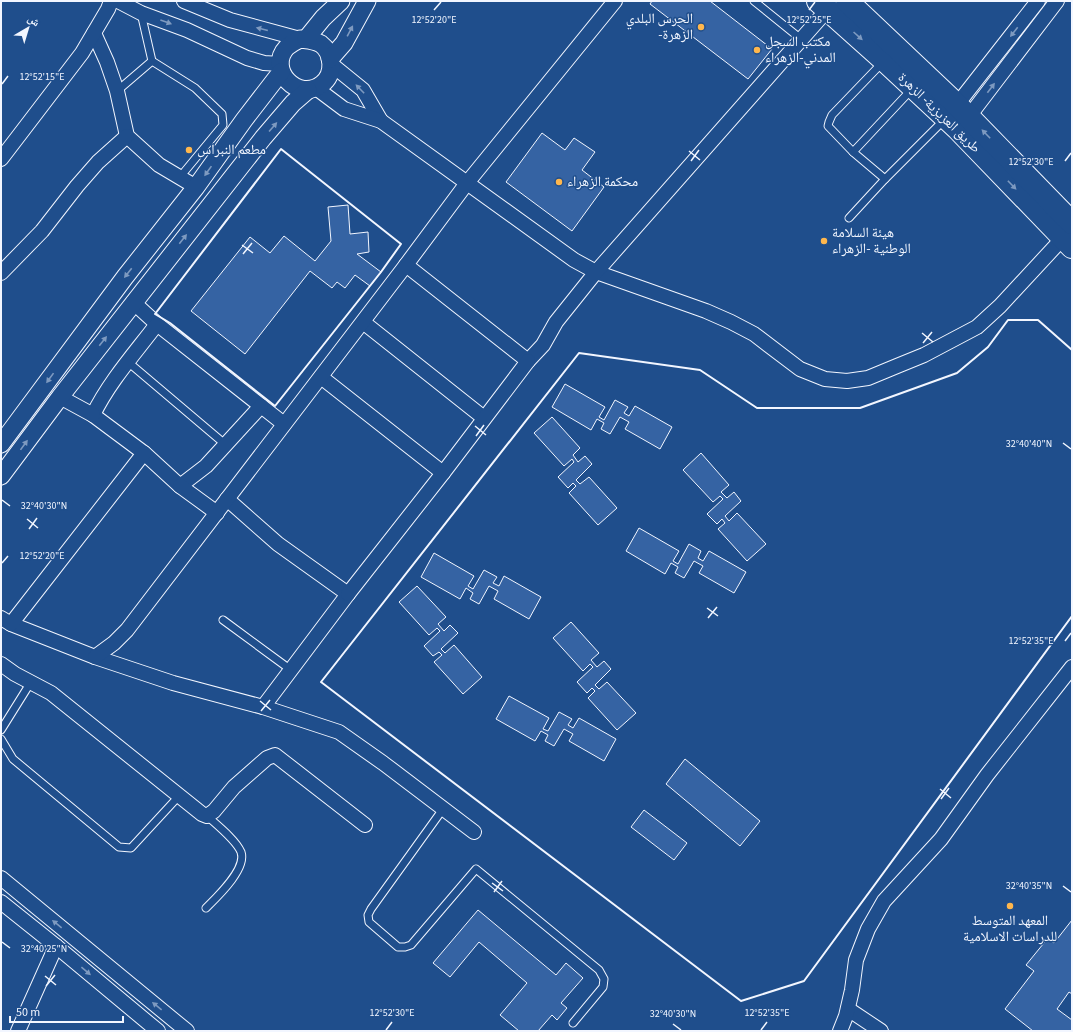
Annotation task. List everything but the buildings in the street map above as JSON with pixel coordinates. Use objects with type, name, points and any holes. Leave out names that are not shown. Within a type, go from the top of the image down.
[{"type":"main road","name":"طريق العزيزية- الزهرة","points":[[831,4],[884,60],[914,88],[958,117]]},
{"type":"main road","name":"طريق العزيزية- الزهرة","points":[[831,4],[958,117],[1069,236]]},
{"type":"street","points":[[1,444],[125,277],[196,187],[281,68],[284,52],[288,47],[303,39],[341,1]]},
{"type":"street","points":[[331,61],[344,43],[367,1]]},
{"type":"street","points":[[95,657],[114,643],[127,630],[363,322],[467,182],[615,1]]},
{"type":"street","points":[[958,117],[1038,1]]},
{"type":"street","points":[[958,117],[1057,1]]},
{"type":"street","points":[[1,476],[60,396],[263,138],[293,103],[326,81],[330,70],[331,61],[329,54],[321,45],[311,40],[230,20],[191,2]]},
{"type":"street","points":[[1,160],[82,54],[109,3],[187,30],[247,58],[281,68]]},
{"type":"street","points":[[263,707],[348,594],[443,473],[528,361],[543,344],[556,322],[596,272],[831,4]]},
{"type":"street","points":[[94,33],[107,62],[117,91],[127,136],[159,165],[196,187]]},
{"type":"street","points":[[331,61],[363,90],[381,121]]},
{"type":"street","points":[[281,68],[284,78],[292,86],[297,88],[312,89],[344,109],[381,121],[574,260],[596,272],[706,311],[754,334],[800,369],[825,379],[847,381],[868,378],[924,355],[976,327],[1000,306],[1069,236]]},
{"type":"street","points":[[1,272],[42,231],[98,162],[127,136]]},
{"type":"street","points":[[406,265],[528,361]]},
{"type":"street","points":[[133,302],[157,324],[284,424]]},
{"type":"street","points":[[363,322],[484,418]]},
{"type":"street","points":[[93,415],[100,401],[157,324]]},
{"type":"street","points":[[321,377],[443,473]]},
{"type":"street","points":[[60,396],[93,415],[144,453],[180,486],[217,512]]},
{"type":"street","points":[[180,486],[206,466],[261,406]]},
{"type":"street","points":[[144,453],[6,621],[95,657],[172,683],[263,707],[339,732],[383,763],[474,832]]},
{"type":"street","points":[[227,499],[278,544],[348,594]]},
{"type":"street","points":[[1,664],[15,674],[50,693],[202,814],[207,816],[214,811],[234,787],[267,758],[276,755],[364,824]]},
{"type":"street","points":[[840,1031],[848,1009],[856,960],[868,929],[884,901],[941,839],[987,775],[1072,667]]},
{"type":"street","points":[[1,878],[187,1031]]},
{"type":"street","points":[[1,902],[158,1031]]},
{"type":"street","points":[[18,1031],[56,946]]},
{"type":"street","points":[[848,1009],[881,1031]]},
{"type":"lane","points":[[754,1],[801,39]]},
{"type":"lane","points":[[141,13],[152,61],[195,88],[222,114],[223,125],[180,178]]},
{"type":"lane","points":[[884,60],[832,116],[828,122],[828,126],[853,152],[885,179]]},
{"type":"lane","points":[[117,91],[152,61]]},
{"type":"lane","points":[[853,152],[914,88]]},
{"type":"lane","points":[[849,218],[885,179],[958,117]]},
{"type":"lane","points":[[128,362],[226,445]]},
{"type":"lane","points":[[223,620],[291,670]]},
{"type":"lane","points":[[1,730],[31,682]]},
{"type":"lane","points":[[1,739],[13,759],[119,847],[131,848],[179,796]]},
{"type":"lane","points":[[443,809],[371,909],[368,915],[369,922],[398,947],[411,945],[476,869],[600,970],[604,978],[603,987],[573,1023]]},
{"type":"lane","points":[[206,908],[236,873],[242,860],[241,852],[232,840],[207,816]]},
{"type":"wall","points":[[281,149],[401,244],[381,272],[275,406],[170,323],[155,314],[281,149]]},
{"type":"wall","points":[[1072,350],[1038,320],[1008,320],[988,347],[957,373],[860,408],[757,408],[700,370],[579,353],[321,682],[741,1001],[804,981],[1072,616]]},
{"type":"place","name":"الحرس البلدي -الزهرة","points":[[701,27]]},
{"type":"place","name":"مكتب السجل المدني-الزهراء","points":[[757,50]]},
{"type":"place","name":"مطعم النبراس","points":[[189,150]]},
{"type":"place","name":"محكمة الزهراء","points":[[559,182]]},
{"type":"place","name":"هيئة السلامة الوطنية -الزهراء","points":[[824,241]]},
{"type":"place","name":"المعهد المتوسط للدراسات الاسلامية","points":[[1010,906]]}]
